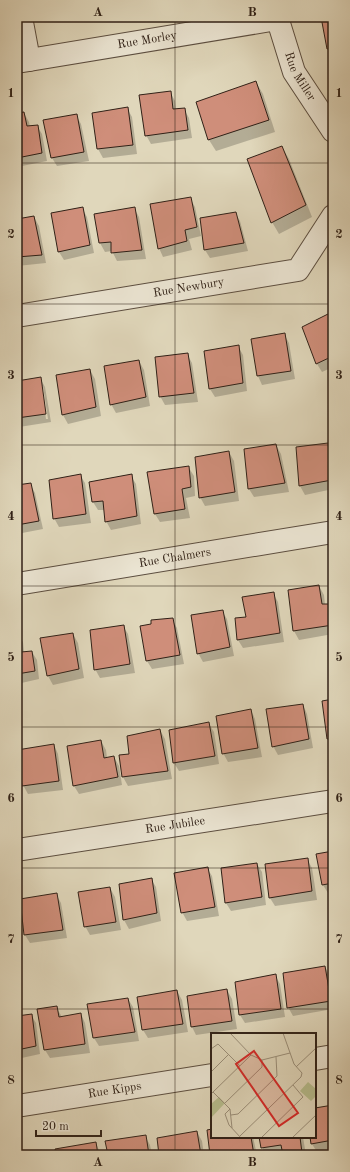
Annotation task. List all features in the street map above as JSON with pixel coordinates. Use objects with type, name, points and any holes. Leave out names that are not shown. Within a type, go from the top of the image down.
[{"type":"street","points":[[21,17],[23,61]]},
{"type":"street","name":"Rue Morley","points":[[23,61],[277,18]]},
{"type":"street","name":"Rue Miller","points":[[277,18],[294,72],[333,131]]},
{"type":"street","name":"Rue Newbury","points":[[17,316],[298,270],[333,216]]},
{"type":"street","name":"Rue Chalmers","points":[[17,584],[333,532]]},
{"type":"street","name":"Rue Jubilee","points":[[17,850],[333,801]]},
{"type":"street","points":[[316,1059],[333,1056]]},
{"type":"street","name":"Rue Kipps","points":[[17,1106],[211,1075]]},
{"type":"building","points":[[321,17],[333,17],[333,48],[327,49]]},
{"type":"building","points":[[256,81],[269,120],[208,140],[196,102]]},
{"type":"building","points":[[171,91],[173,109],[185,108],[188,130],[145,136],[139,95]]},
{"type":"building","points":[[128,107],[133,145],[97,149],[92,113]]},
{"type":"building","points":[[24,112],[27,126],[38,125],[42,153],[17,158],[17,113]]},
{"type":"building","points":[[77,114],[84,152],[51,158],[43,120]]},
{"type":"building","points":[[282,146],[306,205],[271,223],[247,159]]},
{"type":"building","points":[[191,197],[197,227],[185,230],[187,241],[158,249],[150,204]]},
{"type":"building","points":[[83,207],[90,245],[58,252],[51,213]]},
{"type":"building","points":[[135,207],[142,250],[111,253],[111,242],[99,243],[94,214]]},
{"type":"building","points":[[236,212],[244,243],[204,250],[200,218]]},
{"type":"building","points":[[34,216],[42,255],[17,257],[17,219]]},
{"type":"building","points":[[330,313],[333,318],[333,356],[316,364],[302,327]]},
{"type":"building","points":[[285,333],[291,371],[257,376],[251,339]]},
{"type":"building","points":[[239,345],[243,383],[209,389],[204,351]]},
{"type":"building","points":[[188,353],[194,393],[159,397],[155,357]]},
{"type":"building","points":[[139,360],[146,397],[110,405],[104,366]]},
{"type":"building","points":[[90,369],[96,407],[62,415],[56,375]]},
{"type":"building","points":[[41,377],[46,414],[17,418],[17,381]]},
{"type":"building","points":[[328,443],[332,480],[299,486],[296,447]]},
{"type":"building","points":[[276,444],[285,483],[248,489],[244,449]]},
{"type":"building","points":[[229,451],[235,492],[199,498],[195,457]]},
{"type":"building","points":[[189,466],[191,487],[182,489],[185,509],[154,514],[147,472]]},
{"type":"building","points":[[81,474],[86,514],[53,519],[49,480]]},
{"type":"building","points":[[132,474],[137,516],[105,522],[103,501],[92,502],[89,482]]},
{"type":"building","points":[[31,483],[39,521],[17,525],[17,485]]},
{"type":"building","points":[[319,585],[322,604],[333,604],[333,625],[293,631],[288,590]]},
{"type":"building","points":[[274,592],[280,633],[237,640],[235,618],[246,617],[242,597]]},
{"type":"building","points":[[223,610],[230,647],[197,654],[191,615]]},
{"type":"building","points":[[173,618],[180,655],[146,661],[140,626],[151,624],[151,620]]},
{"type":"building","points":[[124,625],[130,664],[94,670],[90,630]]},
{"type":"building","points":[[18,632],[21,652],[32,651],[35,671],[17,674]]},
{"type":"building","points":[[73,633],[79,669],[47,676],[40,638]]},
{"type":"building","points":[[333,699],[333,738],[327,739],[322,701]]},
{"type":"building","points":[[303,704],[309,739],[272,747],[266,709]]},
{"type":"building","points":[[251,709],[258,748],[222,754],[216,716]]},
{"type":"building","points":[[209,722],[215,756],[173,763],[169,730]]},
{"type":"building","points":[[160,729],[168,771],[122,777],[119,755],[129,754],[127,736]]},
{"type":"building","points":[[101,740],[104,758],[114,756],[118,777],[73,786],[67,746]]},
{"type":"building","points":[[54,744],[59,781],[22,786],[17,750]]},
{"type":"building","points":[[333,851],[333,883],[322,885],[316,854]]},
{"type":"building","points":[[308,858],[312,891],[269,898],[265,864]]},
{"type":"building","points":[[257,863],[262,897],[225,903],[221,868]]},
{"type":"building","points":[[208,867],[215,907],[181,913],[174,873]]},
{"type":"building","points":[[152,878],[157,913],[123,920],[119,884]]},
{"type":"building","points":[[110,887],[116,922],[84,927],[78,892]]},
{"type":"building","points":[[57,893],[63,930],[24,935],[20,899]]},
{"type":"building","points":[[325,966],[331,1001],[287,1008],[283,973]]},
{"type":"building","points":[[276,974],[281,1009],[239,1015],[235,982]]},
{"type":"building","points":[[227,989],[232,1021],[191,1027],[187,996]]},
{"type":"building","points":[[177,990],[183,1024],[142,1030],[137,997]]},
{"type":"building","points":[[128,998],[135,1032],[93,1038],[87,1004]]},
{"type":"building","points":[[57,1006],[59,1017],[81,1013],[85,1044],[44,1050],[37,1009]]},
{"type":"building","points":[[32,1014],[36,1046],[17,1050],[17,1016]]},
{"type":"building","points":[[333,1105],[333,1140],[311,1144],[310,1138],[316,1138],[316,1108]]},
{"type":"building","points":[[211,1129],[211,1138],[251,1138],[254,1155],[210,1155],[207,1130]]},
{"type":"building","points":[[197,1131],[201,1155],[159,1155],[157,1138]]},
{"type":"building","points":[[146,1135],[149,1155],[108,1155],[105,1141]]},
{"type":"building","points":[[259,1138],[300,1138],[302,1153],[283,1155],[281,1145],[261,1148]]},
{"type":"building","points":[[96,1142],[98,1155],[56,1155],[55,1149]]},
{"type":"building","points":[[46,1151],[47,1155],[21,1155]]}]
